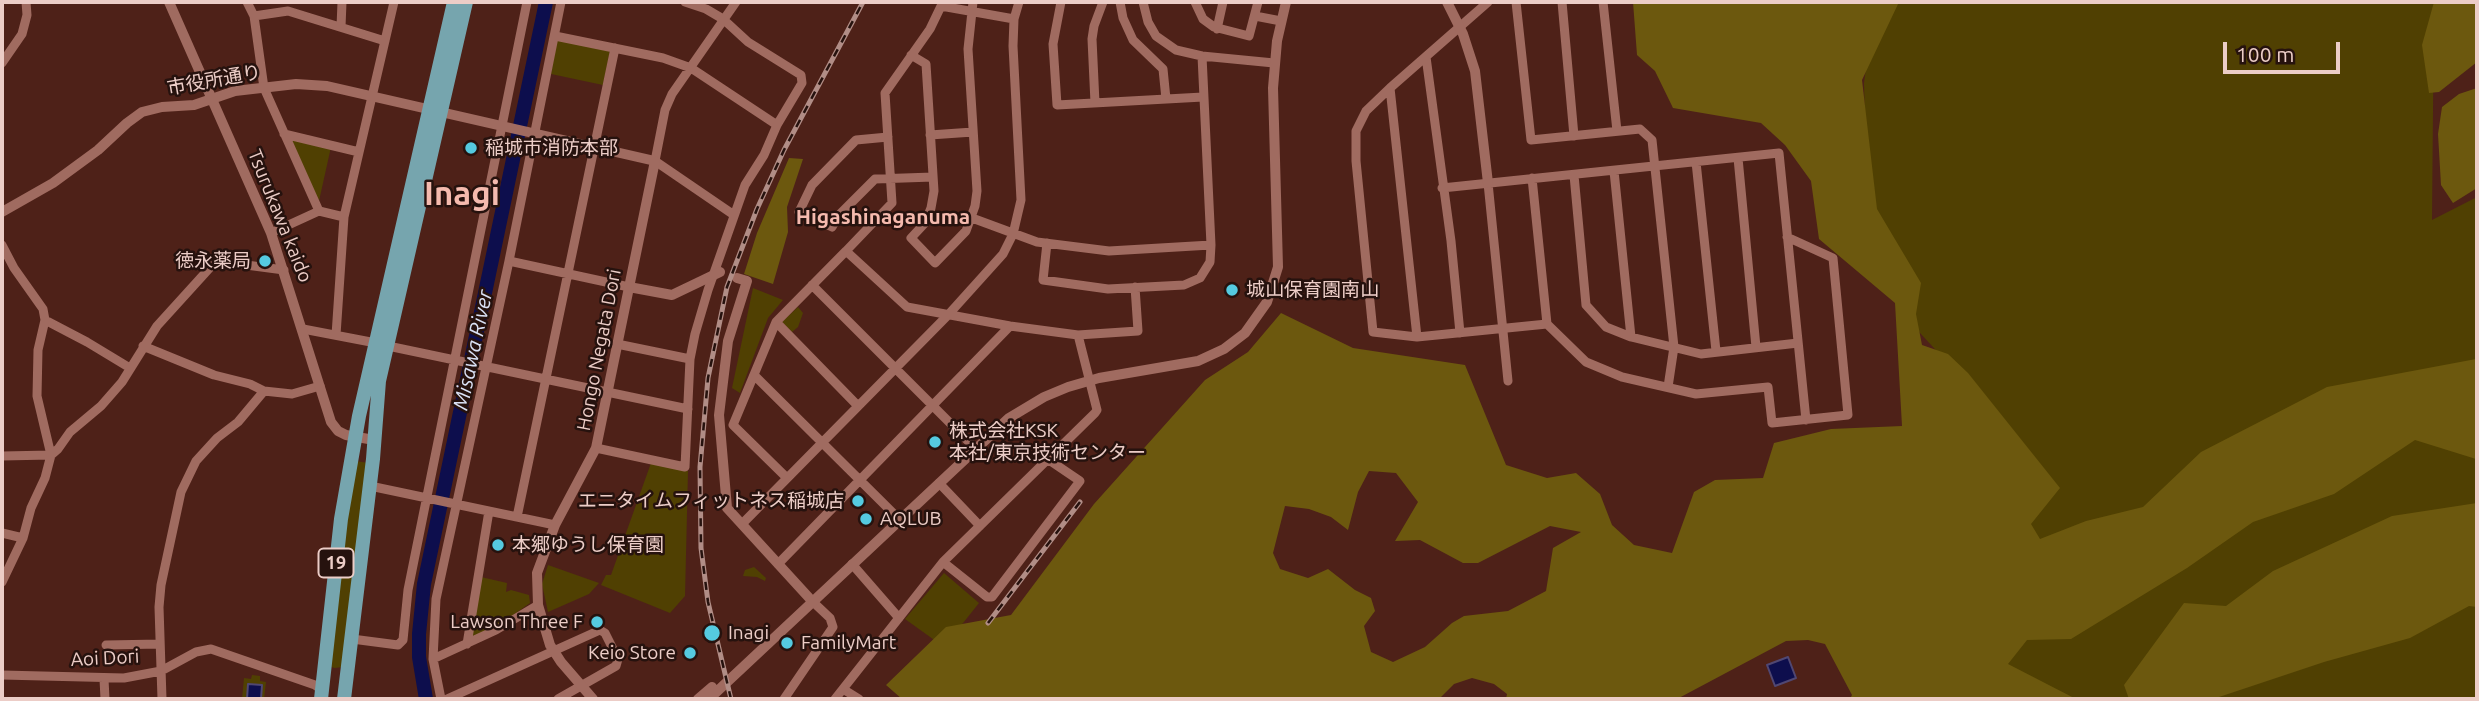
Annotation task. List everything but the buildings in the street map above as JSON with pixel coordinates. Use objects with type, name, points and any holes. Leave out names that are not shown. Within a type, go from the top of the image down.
[{"type":"main road","name":"19","points":[[435,111],[454,2]]},
{"type":"main road","name":"19","points":[[382,344],[370,486],[343,699],[325,696],[325,663],[341,519],[355,437],[382,344],[435,111],[466,2]]},
{"type":"main road","points":[[325,663],[330,670],[337,672],[346,668],[350,658]]},
{"type":"street","points":[[2,63],[22,34],[27,15],[26,2]]},
{"type":"street","name":"Tsurukawa kaido","points":[[169,2],[271,233],[334,426],[346,435],[355,437]]},
{"type":"street","points":[[247,2],[254,16],[264,88],[318,211]]},
{"type":"street","points":[[341,27],[342,2]]},
{"type":"street","points":[[335,335],[344,217],[394,2]]},
{"type":"street","points":[[352,639],[398,645],[403,640],[408,590],[506,127],[527,2]]},
{"type":"street","points":[[441,699],[433,659],[436,599],[453,504],[509,261],[531,133],[561,2]]},
{"type":"street","points":[[596,448],[685,467],[690,359],[695,334],[746,185],[764,155],[776,125],[803,83],[803,78],[748,42],[723,19],[706,9],[685,2]]},
{"type":"street","name":"Hongo Negata Dori","points":[[593,699],[554,652],[538,604],[537,573],[555,525],[596,448],[665,110],[672,94],[736,2]]},
{"type":"street","points":[[742,524],[948,315],[1003,254],[1019,215],[1021,185],[1013,46],[1014,19],[1020,2]]},
{"type":"street","points":[[1061,2],[1053,44],[1057,105],[1203,97]]},
{"type":"street","points":[[1095,103],[1092,39],[1102,2]]},
{"type":"street","points":[[1120,2],[1123,18],[1133,40],[1142,52],[1163,69],[1166,99]]},
{"type":"street","points":[[1143,2],[1148,22],[1156,36],[1176,50],[1202,56],[1274,63]]},
{"type":"street","points":[[1195,2],[1203,19],[1217,29],[1249,36],[1258,2]]},
{"type":"street","points":[[1217,29],[1223,2]]},
{"type":"street","points":[[703,698],[803,612],[811,601],[993,431],[1026,406],[1060,389],[1089,381],[1181,365],[1214,355],[1245,333],[1267,302],[1275,283],[1279,251],[1272,108],[1274,63],[1286,2]]},
{"type":"street","points":[[1447,2],[1469,51],[1477,83],[1508,381]]},
{"type":"street","points":[[1488,2],[1390,88],[1360,120],[1354,142],[1373,332],[1417,337],[1547,324]]},
{"type":"street","points":[[1516,2],[1531,139],[1640,129],[1652,140],[1674,347],[1668,387]]},
{"type":"street","points":[[1562,2],[1574,136]]},
{"type":"street","points":[[1604,2],[1617,131]]},
{"type":"street","points":[[787,478],[733,425],[776,323],[892,203],[885,93],[930,29],[942,4],[972,6],[1014,19]]},
{"type":"street","points":[[254,16],[288,6],[385,41]]},
{"type":"street","points":[[911,55],[926,64],[934,191],[925,223],[911,238],[935,263],[966,231],[972,218],[977,191],[968,49],[972,6]]},
{"type":"street","points":[[1255,16],[1281,21]]},
{"type":"street","points":[[555,36],[663,58],[691,68],[776,125]]},
{"type":"street","points":[[517,517],[615,48]]},
{"type":"street","points":[[1047,243],[1042,280],[1108,289],[1184,285],[1200,278],[1210,262],[1211,245],[1202,56]]},
{"type":"street","points":[[1426,57],[1451,241],[1460,333]]},
{"type":"street","name":"市役所通り","points":[[2,212],[44,189],[87,158],[134,117],[152,108],[184,107],[226,93],[296,84],[319,85],[506,127]]},
{"type":"street","points":[[1390,88],[1417,337]]},
{"type":"street","points":[[506,127],[655,162],[734,215]]},
{"type":"street","points":[[930,135],[973,132]]},
{"type":"street","points":[[284,134],[359,152]]},
{"type":"street","points":[[888,138],[856,140],[812,185],[799,212],[832,227],[838,216],[875,179],[933,177]]},
{"type":"street","points":[[1442,188],[1779,153],[1806,419]]},
{"type":"street","points":[[1738,158],[1756,347]]},
{"type":"street","points":[[1696,162],[1716,351]]},
{"type":"street","points":[[1614,171],[1631,337]]},
{"type":"street","points":[[1574,175],[1587,305],[1606,327],[1631,337],[1701,354],[1798,343]]},
{"type":"street","points":[[1532,178],[1547,324],[1586,362],[1622,377],[1696,394],[1768,387],[1772,423],[1848,415],[1833,258],[1787,237]]},
{"type":"street","points":[[271,233],[318,211],[344,217]]},
{"type":"street","points":[[972,218],[1013,234],[1047,243],[1109,251],[1211,245]]},
{"type":"street","points":[[2,245],[14,268],[43,309],[44,320],[38,350],[37,396],[51,455]]},
{"type":"street","points":[[846,251],[907,307],[1010,326],[1079,335],[1138,331],[1135,287]]},
{"type":"street","points":[[2,582],[23,538],[51,455],[70,432],[101,406],[122,382],[157,326],[216,261],[284,270]]},
{"type":"street","points":[[509,261],[671,295],[717,273]]},
{"type":"street","points":[[737,278],[747,281],[728,341],[719,415],[726,495],[731,513],[811,601],[830,618],[833,627],[784,699]]},
{"type":"street","points":[[812,285],[975,448]]},
{"type":"street","points":[[44,320],[130,368]]},
{"type":"street","points":[[776,323],[858,406]]},
{"type":"street","points":[[778,564],[1010,326]]},
{"type":"street","points":[[303,329],[688,409]]},
{"type":"street","points":[[835,699],[943,562],[1095,413],[1097,410],[1079,335]]},
{"type":"street","points":[[617,344],[690,359]]},
{"type":"street","points":[[143,346],[214,375],[250,384],[264,391],[292,394],[320,386]]},
{"type":"street","points":[[754,376],[900,520]]},
{"type":"street","points":[[162,699],[159,607],[161,585],[174,520],[187,477],[195,461],[217,438],[238,422],[264,391]]},
{"type":"street","points":[[355,437],[374,440]]},
{"type":"street","points":[[2,456],[51,455]]},
{"type":"street","points":[[943,562],[987,597],[992,597],[1080,481],[1049,460]]},
{"type":"street","points":[[939,483],[980,526]]},
{"type":"street","points":[[370,486],[555,525]]},
{"type":"street","points":[[467,643],[489,511]]},
{"type":"street","points":[[2,533],[23,538]]},
{"type":"street","points":[[852,564],[899,618]]},
{"type":"street","points":[[433,659],[496,630],[538,604]]},
{"type":"street","points":[[447,699],[600,631],[605,633],[618,663],[616,666],[558,699]]},
{"type":"street","points":[[106,645],[160,644]]},
{"type":"street","name":"Aoi Dori","points":[[2,675],[104,679],[161,671],[195,652],[211,649],[315,685],[325,696]]},
{"type":"street","points":[[104,679],[105,699]]},
{"type":"street","points":[[843,689],[859,699]]},
{"type":"shaded area","points":[[1633,2],[1899,2],[1862,80],[1877,209],[1921,283],[1916,314],[1922,345],[1948,354],[1968,373],[2060,488],[2031,524],[2040,539],[2086,521],[2143,507],[2201,452],[2327,387],[2476,359],[2477,464],[2476,459],[2415,440],[2334,494],[2253,522],[2187,568],[2071,639],[2027,640],[2008,664],[2076,699],[1850,699],[1852,695],[1825,644],[1808,640],[1786,641],[1677,699],[1506,699],[1507,694],[1494,684],[1472,678],[1454,684],[1439,699],[902,699],[886,685],[946,627],[1011,615],[1094,504],[1205,380],[1248,352],[1281,313],[1353,348],[1465,365],[1506,465],[1547,478],[1576,473],[1600,494],[1612,525],[1634,545],[1672,553],[1694,492],[1715,480],[1763,478],[1774,443],[1831,429],[1902,426],[1895,303],[1819,239],[1811,181],[1785,145],[1761,123],[1673,108],[1655,71],[1637,55]],"holes":[[[1369,471],[1396,473],[1418,502],[1395,541],[1420,540],[1463,563],[1478,563],[1550,526],[1581,532],[1553,548],[1546,591],[1508,611],[1464,616],[1425,647],[1393,662],[1371,652],[1364,626],[1375,611],[1371,598],[1355,590],[1328,569],[1308,578],[1280,569],[1273,553],[1285,506],[1309,509],[1331,517],[1348,530],[1358,492]]]},
{"type":"shaded area","points":[[1885,2],[2434,2],[2432,220],[2477,197],[2477,699],[1981,699],[1968,385],[1909,321],[1867,199],[1864,83],[1869,47]]},
{"type":"shaded area","points":[[2434,2],[2477,2],[2477,62],[2439,92],[2429,93],[2422,45]]},
{"type":"shaded area","points":[[557,40],[610,51],[603,85],[551,74]]},
{"type":"shaded area","points":[[2477,88],[2477,188],[2453,203],[2441,185],[2438,134],[2442,107],[2459,94]]},
{"type":"shaded area","points":[[292,139],[331,147],[319,201],[291,142]]},
{"type":"shaded area","points":[[789,158],[803,159],[787,207],[788,232],[773,284],[744,274],[757,233]]},
{"type":"shaded area","points":[[753,288],[783,300],[768,318],[740,393],[732,388]]},
{"type":"shaded area","points":[[798,307],[803,313],[798,327],[792,332],[782,322]]},
{"type":"shaded area","points":[[355,461],[369,463],[342,667],[335,668],[331,667],[346,520]]},
{"type":"shaded area","points":[[651,463],[688,471],[685,596],[670,613],[601,585],[606,575],[611,575]]},
{"type":"shaded area","points":[[2477,503],[2477,607],[2469,606],[2410,638],[2324,662],[2213,699],[2129,699],[2124,685],[2184,603],[2226,606],[2273,571],[2392,516]]},
{"type":"shaded area","points":[[548,565],[599,583],[589,594],[548,612],[542,584]]},
{"type":"shaded area","points":[[754,567],[766,578],[765,581],[757,577],[743,576],[745,570]]},
{"type":"shaded area","points":[[944,573],[979,603],[944,647],[905,619]]},
{"type":"shaded area","points":[[481,577],[507,583],[506,592],[511,590],[529,595],[530,603],[496,627],[473,638],[471,635]]},
{"type":"shaded area","points":[[1788,657],[1796,678],[1775,686],[1767,665]]},
{"type":"shaded area","points":[[252,675],[260,676],[260,681],[266,682],[264,699],[242,699],[244,678],[251,679]]},
{"type":"shaded area","points":[[248,684],[262,685],[261,699],[247,699]]},
{"type":"waterway","name":"Misawa River","points":[[426,699],[419,657],[424,584],[546,2]]},
{"type":"railway","points":[[731,699],[708,602],[701,548],[700,467],[708,378],[727,287],[757,209],[784,150],[863,2]]},
{"type":"railway","points":[[988,623],[1080,502]]},
{"type":"place","name":"稲城市消防本部","points":[[471,148]]},
{"type":"place","name":"徳永薬局","points":[[265,261]]},
{"type":"place","name":"城山保育園南山","points":[[1232,290]]},
{"type":"place","name":"株式会社KSK 本社/東京技術センター","points":[[935,442]]},
{"type":"place","name":"エニタイムフィットネス稲城店","points":[[858,501]]},
{"type":"place","name":"AQLUB","points":[[866,519]]},
{"type":"place","name":"本郷ゆうし保育園","points":[[498,545]]},
{"type":"place","name":"Lawson Three F","points":[[597,622]]},
{"type":"place","name":"Inagi","points":[[712,633]]},
{"type":"place","name":"FamilyMart","points":[[787,643]]},
{"type":"place","name":"Keio Store","points":[[690,653]]},
{"type":"district","name":"Inagi","points":[[462,194]]},
{"type":"district","name":"Higashinaganuma","points":[[883,217]]}]
